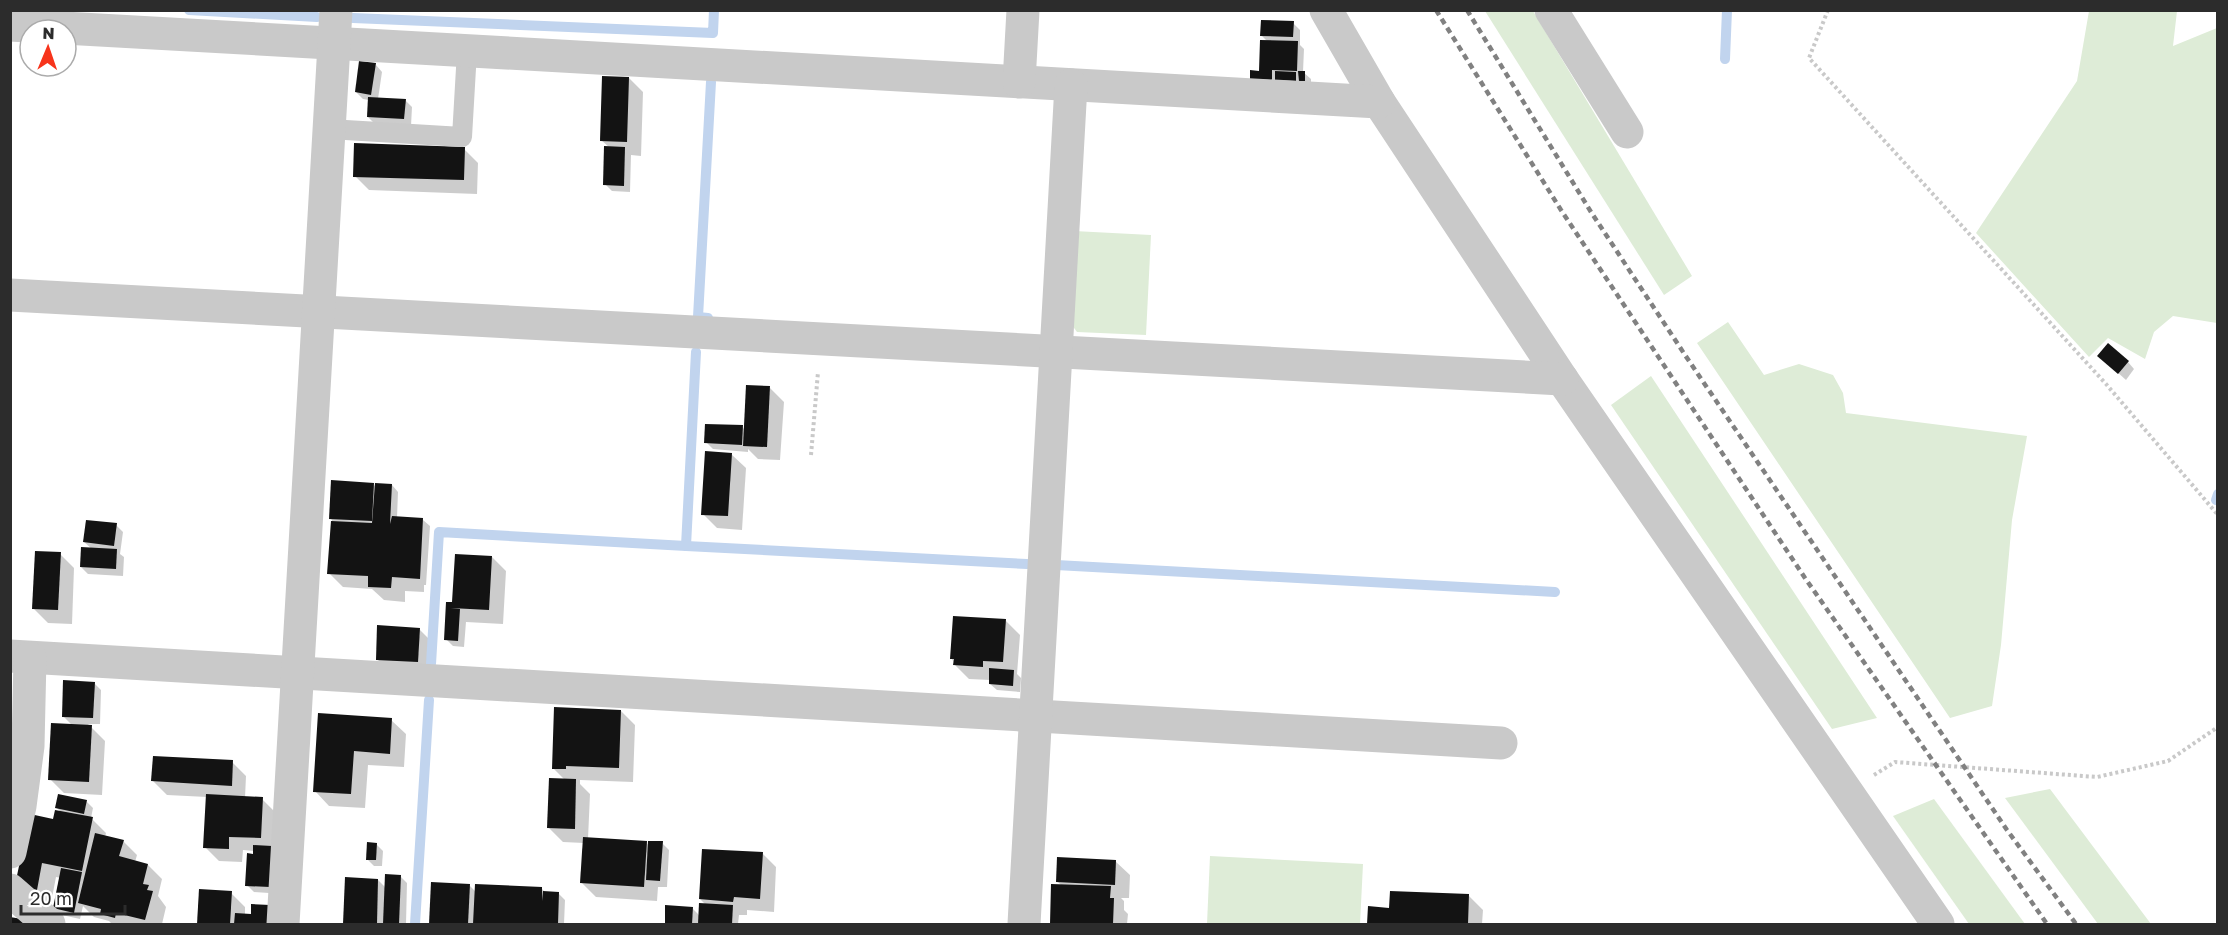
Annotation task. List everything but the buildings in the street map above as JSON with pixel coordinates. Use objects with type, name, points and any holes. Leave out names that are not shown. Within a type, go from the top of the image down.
[{"type":"street","points":[[283,924],[336,10]]},
{"type":"street","points":[[1019,82],[1023,10]]},
{"type":"street","points":[[1326,10],[1379,102],[1562,379],[1938,924]]},
{"type":"street","points":[[1551,10],[1627,132]]},
{"type":"street","points":[[10,25],[1379,102]]},
{"type":"street","points":[[1023,924],[1071,85]]},
{"type":"street","points":[[10,295],[1562,379]]},
{"type":"street","points":[[10,852],[20,806],[28,746],[20,657],[1501,743]]},
{"type":"street","points":[[10,890],[50,924]]},
{"type":"lane","points":[[329,129],[462,137],[467,51]]},
{"type":"path","points":[[1828,10],[1809,58],[2106,384],[2217,515]]},
{"type":"path","points":[[811,455],[820,339]]},
{"type":"path","points":[[1846,792],[1894,762],[2097,777],[2168,761],[2217,728]]},
{"type":"green space","points":[[1485,11],[1533,11],[1692,276],[1664,295]]},
{"type":"green space","points":[[2089,11],[2177,11],[2173,46],[2217,28],[2217,323],[2173,316],[2154,332],[2145,359],[2108,338],[2089,357],[1976,233],[2077,81]]},
{"type":"green space","points":[[1074,231],[1151,235],[1146,335],[1077,332],[1069,321]]},
{"type":"green space","points":[[1728,322],[1764,375],[1799,364],[1833,375],[1843,393],[1846,413],[2027,436],[2012,520],[2001,645],[1992,706],[1950,718],[1697,343]]},
{"type":"green space","points":[[1651,376],[1877,718],[1832,729],[1611,405]]},
{"type":"green space","points":[[2050,789],[2151,924],[2098,924],[2005,798]]},
{"type":"green space","points":[[1934,799],[2025,924],[1969,924],[1893,816]]},
{"type":"green space","points":[[1210,856],[1363,864],[1360,924],[1207,924]]},
{"type":"waterway","points":[[189,10],[317,17]]},
{"type":"waterway","points":[[353,18],[713,33],[714,10]]},
{"type":"waterway","points":[[1725,59],[1727,10]]},
{"type":"waterway","points":[[708,318],[698,317],[711,82]]},
{"type":"waterway","points":[[431,664],[439,532],[686,546],[696,352]]},
{"type":"waterway","points":[[2216,500],[2218,494]]},
{"type":"waterway","points":[[686,546],[1027,564]]},
{"type":"waterway","points":[[1056,565],[1555,592]]},
{"type":"waterway","points":[[415,924],[429,700]]},
{"type":"railway","points":[[1436,10],[1561,210],[1805,578],[2047,924]]},
{"type":"railway","points":[[1467,10],[1591,212],[1685,355],[2007,830],[2076,924]]}]
